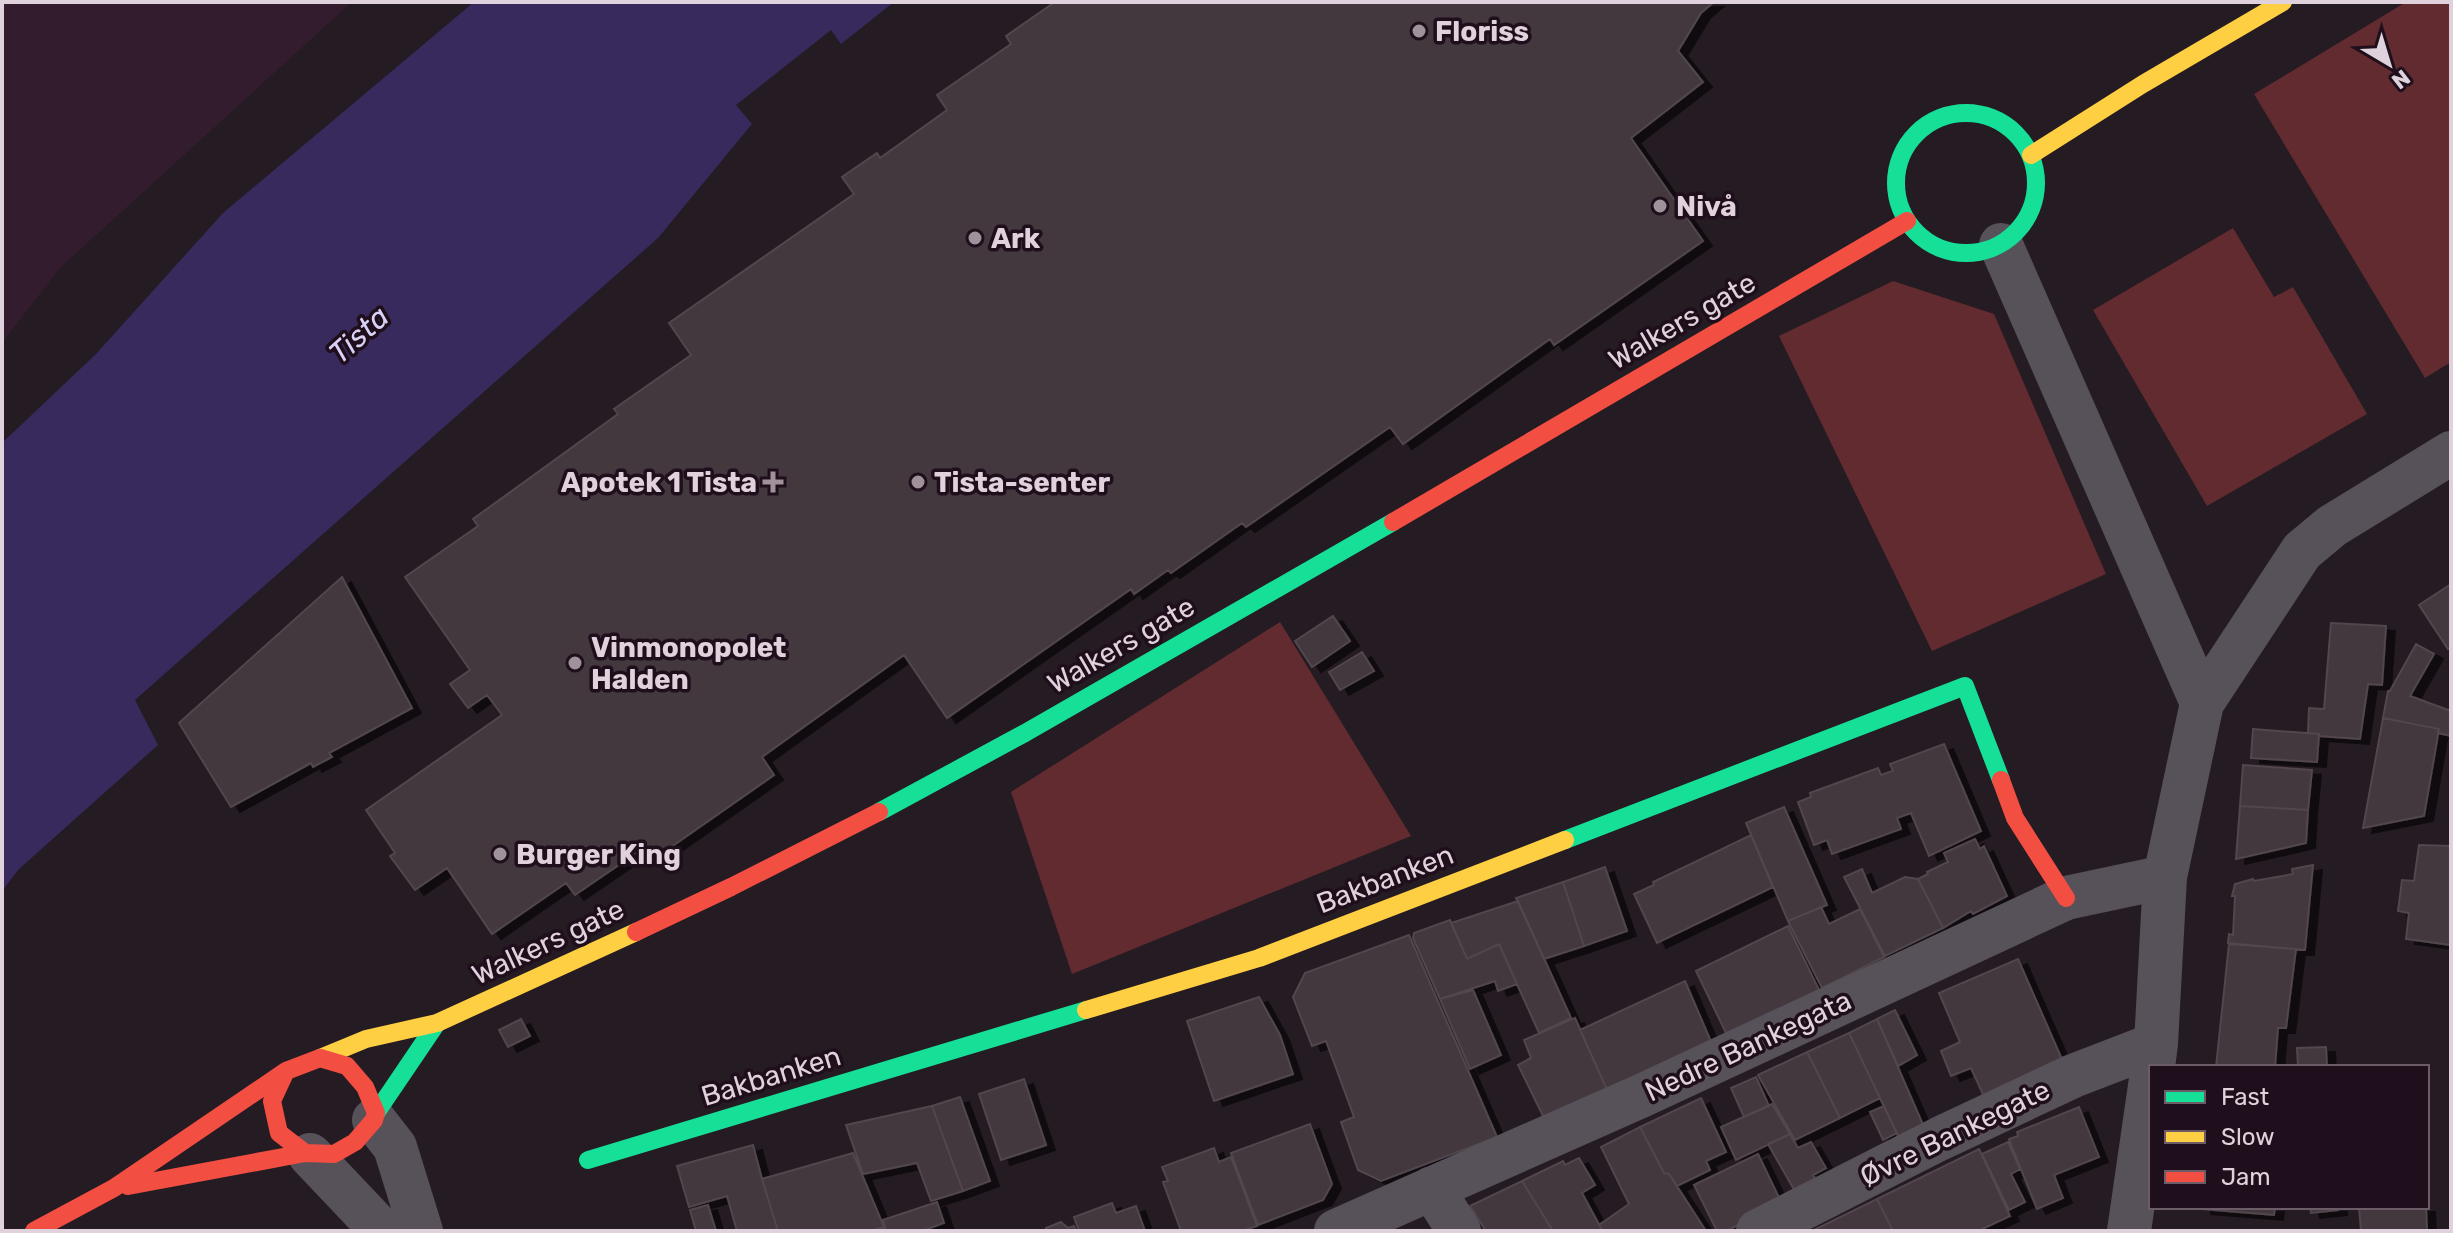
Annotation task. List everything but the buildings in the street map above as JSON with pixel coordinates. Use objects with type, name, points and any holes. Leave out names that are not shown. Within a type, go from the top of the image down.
[{"type":"street","points":[[2031,155],[2143,84],[2283,2]]},
{"type":"street","points":[[1975,113],[1998,120],[2018,135],[2031,155],[2037,181],[2033,205],[2020,228],[2001,245],[1981,252],[1960,253],[1939,248],[1921,237],[1907,221],[1899,205],[1897,169],[1903,151],[1927,124],[1950,115],[1975,113]]},
{"type":"street","name":"Walkers gate","points":[[437,1023],[731,887],[1025,733],[1907,221]]},
{"type":"street","points":[[2001,245],[2202,703]]},
{"type":"street","points":[[2153,1063],[2165,877],[2202,703],[2302,551],[2332,526],[2451,453]]},
{"type":"street","name":"Bakbanken","points":[[588,1160],[1259,958],[1965,686],[2015,818],[2066,898]]},
{"type":"street","name":"Nedre Bankegata","points":[[1336,1231],[1641,1096],[2066,898],[2165,877]]},
{"type":"street","points":[[34,1231],[114,1188],[286,1071],[366,1039],[437,1023]]},
{"type":"street","points":[[114,1188],[308,1154],[334,1154],[355,1142],[375,1117],[437,1023]]},
{"type":"street","points":[[320,1058],[347,1066],[365,1087],[375,1117],[395,1147],[421,1231]]},
{"type":"street","name":"Øvre Bankegate","points":[[1758,1231],[1939,1139],[2073,1076],[2153,1063]]},
{"type":"street","points":[[286,1071],[272,1101],[279,1133],[308,1154],[340,1184],[382,1231]]},
{"type":"street","points":[[2129,1231],[2149,1091]]},
{"type":"street","points":[[1432,1188],[1459,1231]]},
{"type":"shaded area","points":[[2,2],[352,2],[60,268],[2,343]]},
{"type":"shaded area","points":[[2406,2],[2451,2],[2451,362],[2425,378],[2254,94]]},
{"type":"shaded area","points":[[2233,228],[2274,297],[2293,287],[2367,414],[2207,506],[2093,310]]},
{"type":"shaded area","points":[[1893,281],[1994,314],[2106,574],[1932,651],[1779,336]]},
{"type":"shaded area","points":[[1280,622],[1411,836],[1072,974],[1011,792]]},
{"type":"water","name":"Tista","points":[[474,2],[894,2],[841,44],[831,30],[736,105],[752,124],[658,238],[135,700],[158,745],[19,869],[2,891],[2,443],[97,353],[223,213]]},
{"type":"traffic: fast","points":[[1966,113],[1993,118],[2015,134],[2031,156],[2036,183],[2031,210],[2015,232],[1993,248],[1966,253],[1939,248],[1917,232],[1901,210],[1896,183],[1901,156],[1917,134],[1939,118],[1966,113]]},
{"type":"traffic: fast","points":[[879,812],[1025,733],[1393,522]]},
{"type":"traffic: fast","points":[[1565,840],[1965,686],[2001,780]]},
{"type":"traffic: fast","points":[[588,1160],[1086,1010]]},
{"type":"traffic: fast","points":[[376,1113],[437,1023]]},
{"type":"traffic: slow","points":[[2031,155],[2143,84],[2283,2]]},
{"type":"traffic: slow","points":[[1086,1010],[1259,958],[1565,840]]},
{"type":"traffic: slow","points":[[320,1058],[366,1039],[437,1023],[636,932]]},
{"type":"traffic: jam","points":[[1393,522],[1907,221]]},
{"type":"traffic: jam","points":[[2001,780],[2015,818],[2066,898]]},
{"type":"traffic: jam","points":[[636,932],[879,812]]},
{"type":"traffic: jam","points":[[320,1058],[347,1066],[365,1087],[376,1113],[374,1120],[355,1142],[334,1154],[305,1153],[279,1133],[272,1101],[286,1071],[320,1058]]},
{"type":"traffic: jam","points":[[34,1231],[114,1188],[286,1071]]},
{"type":"traffic: jam","points":[[128,1186],[305,1153]]},
{"type":"place","name":"Floriss","points":[[1419,31]]},
{"type":"place","name":"Nivå","points":[[1660,206]]},
{"type":"place","name":"Ark","points":[[975,238]]},
{"type":"place","name":"Apotek 1 Tista","points":[[773,482]]},
{"type":"place","name":"Tista-senter","points":[[918,482]]},
{"type":"place","name":"Vinmonopolet Halden","points":[[575,663]]},
{"type":"place","name":"Burger King","points":[[500,854]]}]
